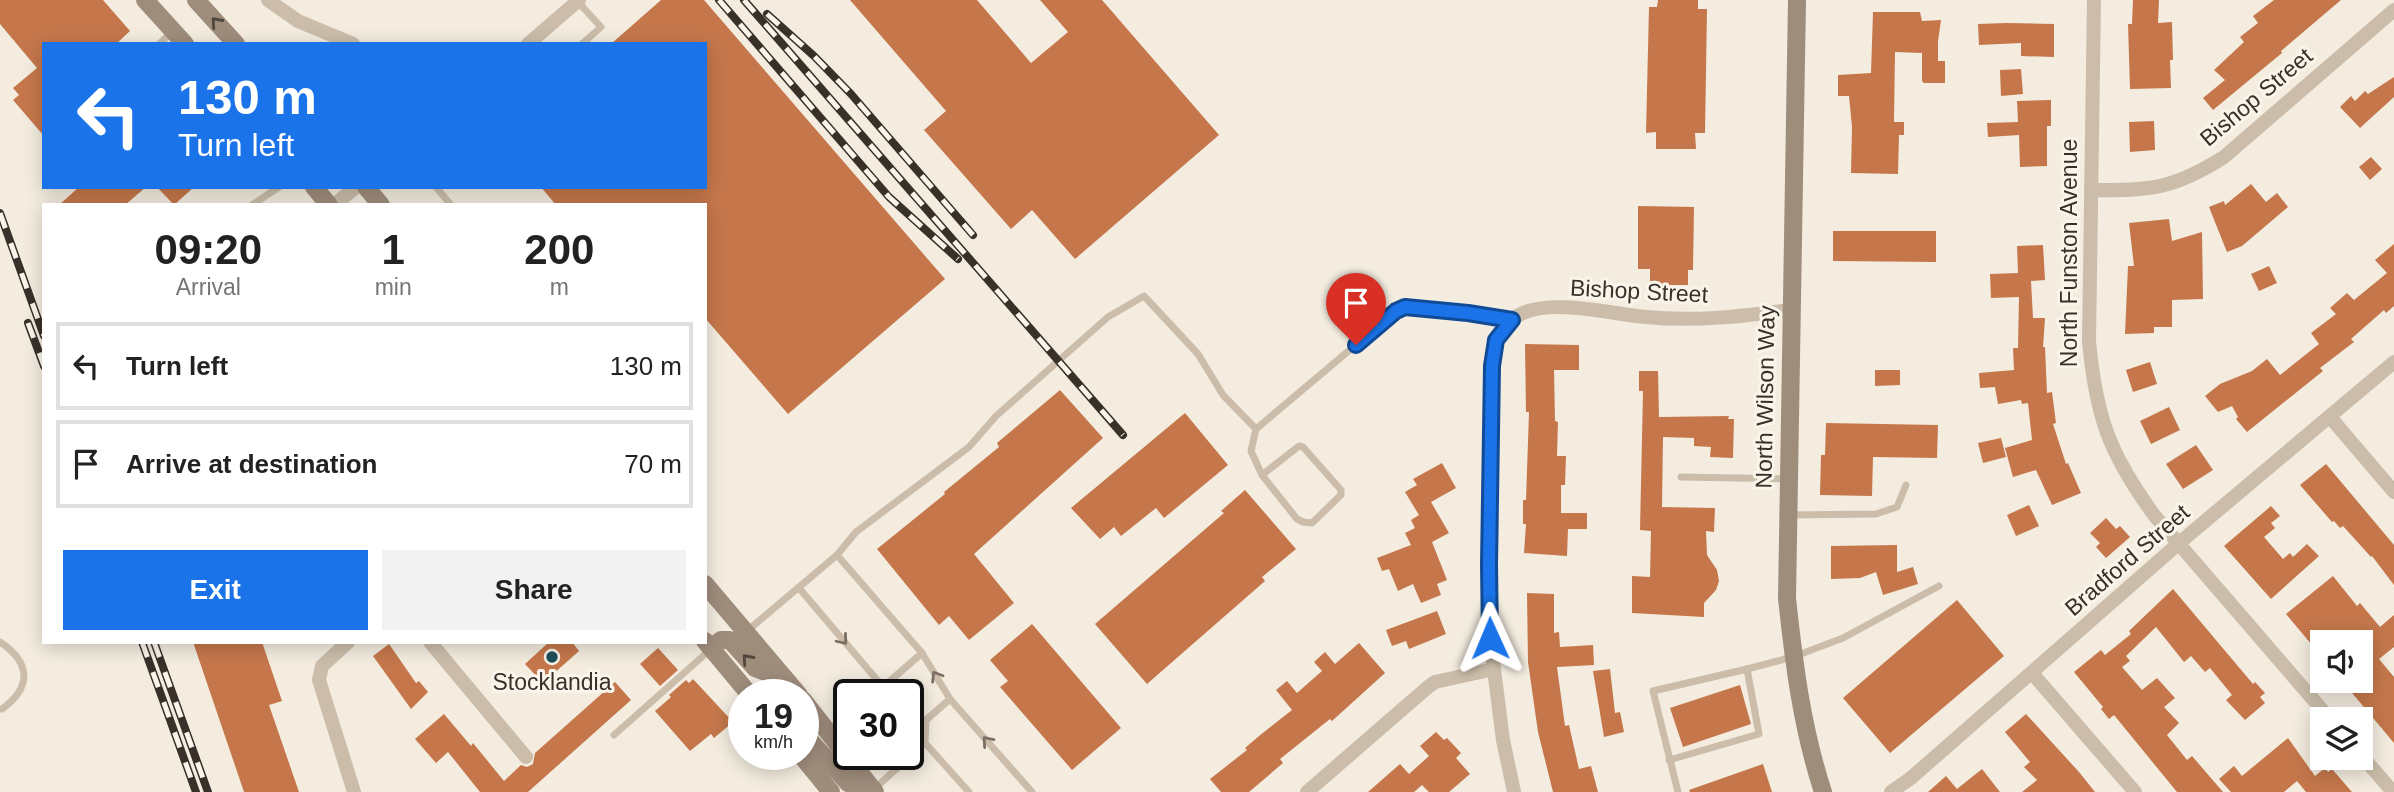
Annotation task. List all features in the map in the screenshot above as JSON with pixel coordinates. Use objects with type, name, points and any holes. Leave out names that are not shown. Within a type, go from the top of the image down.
[{"type":"main road","points":[[145,0],[179,37]]},
{"type":"main road","points":[[196,0],[234,42]]},
{"type":"main road","name":"North Wilson Way","points":[[1797,0],[1787,598],[1803,718],[1823,792]]},
{"type":"main road","points":[[316,189],[330,203]]},
{"type":"main road","points":[[368,189],[379,203]]},
{"type":"main road","points":[[707,586],[786,679]]},
{"type":"main road","points":[[738,679],[708,645],[720,640],[730,640],[755,668],[784,679]]},
{"type":"main road","points":[[819,721],[874,791]]},
{"type":"main road","points":[[819,751],[848,783],[862,792],[874,791]]},
{"type":"main road","points":[[813,770],[831,792]]},
{"type":"street","points":[[268,0],[298,21],[348,42]]},
{"type":"street","name":"North Funston Avenue","points":[[2094,0],[2089,341],[2093,380],[2102,418],[2115,456],[2128,479],[2178,544],[2320,707]]},
{"type":"street","points":[[530,42],[578,1]]},
{"type":"street","name":"Bishop Street","points":[[2091,190],[2126,191],[2159,187],[2196,175],[2224,157],[2394,10]]},
{"type":"street","points":[[335,203],[353,189]]},
{"type":"street","name":"Bishop Street","points":[[1512,320],[1527,312],[1546,309],[1587,309],[1645,317],[1710,319],[1791,310]]},
{"type":"street","points":[[1512,320],[1496,340],[1492,366],[1489,565],[1490,638],[1503,740],[1514,792]]},
{"type":"street","name":"Bradford Street","points":[[1891,792],[1911,778],[2178,544],[2394,362]]},
{"type":"street","points":[[2330,417],[2394,492]]},
{"type":"street","points":[[346,644],[321,666],[319,680],[354,792]]},
{"type":"street","points":[[432,644],[526,757]]},
{"type":"street","points":[[1307,792],[1435,682],[1494,669]]},
{"type":"street","points":[[2032,673],[2135,792]]},
{"type":"street","points":[[2373,769],[2393,792]]},
{"type":"lane","points":[[578,1],[601,27],[584,42]]},
{"type":"lane","points":[[255,203],[276,189]]},
{"type":"lane","points":[[438,189],[449,203]]},
{"type":"lane","points":[[746,632],[837,555],[856,532],[969,447],[996,416],[1108,317],[1144,296],[1198,354],[1223,395],[1256,429]]},
{"type":"lane","points":[[1262,475],[1299,446],[1303,447],[1340,490],[1341,495],[1312,523],[1303,522],[1262,475],[1251,451],[1256,429],[1396,311],[1405,307],[1512,320]]},
{"type":"lane","points":[[1681,477],[1788,479]]},
{"type":"lane","points":[[1788,515],[1875,514],[1897,507],[1906,485]]},
{"type":"lane","points":[[837,555],[922,653],[950,699],[1032,792]]},
{"type":"lane","points":[[1678,792],[1653,691],[1793,657],[1843,638],[1939,586]]},
{"type":"lane","points":[[799,588],[883,687],[922,653]]},
{"type":"lane","points":[[0,642],[11,649],[20,660],[24,672],[23,687],[15,700],[2,709]]},
{"type":"lane","points":[[614,734],[708,645]]},
{"type":"lane","points":[[1669,760],[1759,734],[1747,669]]},
{"type":"lane","points":[[874,791],[925,743],[926,720],[950,699]]},
{"type":"lane","points":[[925,743],[970,792]]},
{"type":"building","points":[[0,0],[103,0],[130,31],[118,42],[42,42],[42,134],[13,100],[19,95],[13,88],[37,68],[0,24]]},
{"type":"building","points":[[661,0],[704,0],[945,279],[788,414],[707,320],[707,203],[554,203],[543,189],[707,189],[707,42],[613,42]]},
{"type":"building","points":[[850,0],[977,0],[1031,63],[1068,32],[1040,0],[1102,0],[1219,135],[1075,259],[1032,210],[1011,229],[924,130],[946,111]]},
{"type":"building","points":[[1658,0],[1698,0],[1698,9],[1707,9],[1705,133],[1695,133],[1696,149],[1656,149],[1656,132],[1646,133],[1649,7],[1657,7]]},
{"type":"building","points":[[2133,0],[2159,0],[2158,23],[2172,22],[2171,88],[2130,89],[2128,24],[2132,24]]},
{"type":"building","points":[[2274,0],[2341,0],[2213,110],[2203,98],[2225,80],[2214,70],[2244,42],[2240,37],[2258,23],[2253,16]]},
{"type":"building","points":[[1873,12],[1920,12],[1922,21],[1941,20],[1938,61],[1945,61],[1945,83],[1922,81],[1922,53],[1895,52],[1894,122],[1904,122],[1904,135],[1899,135],[1898,174],[1851,173],[1852,127],[1849,96],[1838,96],[1838,75],[1871,73]]},
{"type":"building","points":[[1978,24],[2054,24],[2054,57],[2021,56],[2021,43],[1979,45]]},
{"type":"building","points":[[2021,69],[2023,94],[2001,96],[2000,70]]},
{"type":"building","points":[[2394,77],[2394,97],[2360,128],[2340,107],[2351,96],[2355,101],[2365,91],[2368,94]]},
{"type":"building","points":[[2051,100],[2051,126],[2047,126],[2047,166],[2020,167],[2019,135],[1988,137],[1987,123],[2018,122],[2017,101]]},
{"type":"building","points":[[2154,121],[2155,150],[2130,152],[2129,122]]},
{"type":"building","points":[[2371,157],[2382,169],[2370,180],[2359,167]]},
{"type":"building","points":[[2251,184],[2266,202],[2277,193],[2288,207],[2242,246],[2227,252],[2209,207],[2224,201],[2225,205]]},
{"type":"building","points":[[77,189],[144,189],[127,203],[61,203]]},
{"type":"building","points":[[159,189],[192,189],[176,203],[172,203]]},
{"type":"building","points":[[1638,206],[1694,207],[1693,270],[1688,270],[1688,285],[1650,285],[1650,269],[1638,269]]},
{"type":"building","points":[[2169,219],[2172,241],[2202,232],[2203,299],[2172,300],[2172,327],[2154,327],[2154,333],[2125,334],[2128,266],[2134,266],[2129,223]]},
{"type":"building","points":[[1833,231],[1936,231],[1936,262],[1833,261]]},
{"type":"building","points":[[2394,244],[2394,306],[2386,313],[2384,310],[2351,339],[2354,342],[2320,368],[2323,371],[2247,432],[2236,419],[2238,417],[2232,406],[2218,412],[2205,396],[2220,384],[2252,371],[2267,359],[2280,375],[2319,344],[2311,333],[2336,314],[2330,308],[2347,293],[2354,300],[2387,273],[2375,260]]},
{"type":"building","points":[[2043,245],[2045,280],[2031,281],[2033,318],[2045,318],[2043,347],[2047,393],[2052,392],[2056,423],[2053,424],[2066,464],[2068,463],[2081,493],[2052,505],[2036,470],[2013,477],[2005,448],[2032,440],[2028,403],[2022,404],[2021,400],[1998,404],[1995,387],[1980,388],[1979,373],[2014,370],[2013,348],[2018,348],[2019,297],[1991,298],[1990,274],[2018,273],[2017,246]]},
{"type":"building","points":[[2269,266],[2277,283],[2259,291],[2251,274]]},
{"type":"building","points":[[1525,344],[1579,345],[1579,370],[1554,370],[1555,421],[1558,422],[1557,456],[1566,456],[1565,485],[1561,485],[1561,513],[1587,513],[1587,529],[1568,529],[1567,556],[1524,553],[1526,524],[1523,524],[1523,500],[1526,500],[1529,412],[1526,412]]},
{"type":"building","points":[[2150,362],[2157,384],[2133,392],[2126,370]]},
{"type":"building","points":[[1875,370],[1900,370],[1900,385],[1875,386]]},
{"type":"building","points":[[1639,371],[1658,371],[1659,417],[1729,416],[1728,419],[1734,419],[1733,458],[1710,457],[1711,447],[1694,446],[1694,438],[1663,437],[1662,507],[1715,508],[1714,532],[1706,531],[1707,555],[1717,570],[1719,581],[1716,590],[1704,603],[1704,617],[1632,613],[1632,576],[1650,577],[1651,531],[1640,530],[1643,391],[1639,391]]},
{"type":"building","points":[[1060,390],[1103,438],[974,554],[1014,603],[969,640],[949,616],[939,625],[877,549],[945,494],[944,492],[999,447],[997,443]]},
{"type":"building","points":[[2169,407],[2180,430],[2151,444],[2140,421]]},
{"type":"building","points":[[1185,413],[1228,465],[1164,518],[1156,508],[1121,536],[1114,527],[1100,539],[1071,508]]},
{"type":"building","points":[[1826,423],[1938,425],[1937,458],[1873,457],[1872,496],[1820,495],[1821,455],[1825,455]]},
{"type":"building","points":[[2001,438],[2006,457],[1983,463],[1978,443]]},
{"type":"building","points":[[2196,445],[2213,470],[2183,489],[2166,464]]},
{"type":"building","points":[[1442,463],[1456,488],[1431,502],[1449,533],[1432,542],[1447,580],[1437,584],[1441,595],[1421,603],[1413,584],[1398,591],[1389,569],[1382,571],[1377,558],[1411,545],[1405,533],[1415,528],[1411,520],[1419,515],[1405,492],[1417,485],[1413,479]]},
{"type":"building","points":[[2326,464],[2394,545],[2394,585],[2372,556],[2343,526],[2340,528],[2332,522],[2300,485]]},
{"type":"building","points":[[1245,490],[1296,549],[1262,577],[1265,581],[1147,684],[1095,624],[1224,513],[1221,511]]},
{"type":"building","points":[[2029,505],[2039,526],[2016,536],[2007,515]]},
{"type":"building","points":[[2271,506],[2280,516],[2271,523],[2275,528],[2264,537],[2283,559],[2290,553],[2293,557],[2307,544],[2319,556],[2271,599],[2224,546]]},
{"type":"building","points":[[2106,518],[2116,529],[2120,526],[2130,537],[2106,558],[2096,547],[2100,543],[2090,533]]},
{"type":"building","points":[[1897,545],[1897,572],[1913,567],[1918,584],[1883,595],[1876,572],[1860,578],[1831,579],[1831,546]]},
{"type":"building","points":[[2333,576],[2357,606],[2360,603],[2380,627],[2394,615],[2394,647],[2379,659],[2394,677],[2394,743],[2373,718],[2373,707],[2364,707],[2352,693],[2373,693],[2373,630],[2310,630],[2310,643],[2286,614]]},
{"type":"building","points":[[2173,589],[2253,684],[2255,682],[2265,693],[2260,697],[2265,703],[2245,720],[2226,700],[2232,695],[2210,668],[2205,672],[2191,656],[2184,662],[2156,627],[2126,656],[2130,661],[2122,667],[2142,690],[2157,678],[2175,698],[2164,707],[2179,723],[2167,735],[2187,760],[2192,756],[2223,792],[2177,792],[2114,715],[2109,719],[2101,709],[2103,707],[2074,672],[2101,650],[2105,655],[2131,634],[2129,631]]},
{"type":"building","points":[[1527,593],[1554,594],[1554,633],[1559,632],[1560,647],[1593,645],[1594,665],[1557,667],[1565,726],[1569,725],[1579,769],[1591,766],[1598,792],[1553,792],[1538,732],[1528,662]]},
{"type":"building","points":[[1957,600],[2004,656],[1890,753],[1843,698]]},
{"type":"building","points":[[1437,611],[1446,634],[1409,649],[1406,641],[1392,646],[1386,630]]},
{"type":"building","points":[[1032,624],[1121,728],[1072,770],[1000,687],[1008,681],[990,660]]},
{"type":"building","points":[[1359,643],[1385,673],[1332,721],[1330,719],[1280,759],[1283,763],[1249,792],[1221,792],[1210,779],[1292,710],[1276,690],[1287,681],[1297,693],[1322,671],[1314,662],[1325,652],[1335,664]]},
{"type":"building","points":[[194,644],[263,644],[282,701],[269,705],[299,792],[244,792]]},
{"type":"building","points":[[389,644],[416,683],[419,681],[428,692],[411,709],[373,656]]},
{"type":"building","name":"Stocklandia","points":[[547,644],[574,644],[579,651],[543,683],[525,664]]},
{"type":"building","points":[[658,648],[678,670],[660,686],[640,664]]},
{"type":"building","points":[[1610,669],[1615,713],[1620,712],[1624,732],[1604,737],[1593,671]]},
{"type":"building","points":[[693,679],[728,717],[728,726],[714,738],[711,734],[690,751],[655,711],[686,680],[689,683]]},
{"type":"building","points":[[615,682],[631,700],[528,792],[480,792],[448,752],[436,763],[415,739],[444,714],[471,746],[473,743],[504,781],[521,765],[527,767],[533,764],[535,753]]},
{"type":"building","points":[[1740,685],[1751,724],[1683,747],[1670,708]]},
{"type":"building","points":[[2026,714],[2095,792],[2022,792],[2037,780],[2024,767],[2030,762],[2005,732]]},
{"type":"building","points":[[1436,732],[1444,740],[1447,738],[1461,753],[1456,758],[1470,774],[1449,792],[1429,792],[1422,785],[1414,792],[1368,792],[1400,764],[1409,774],[1429,756],[1420,746]]},
{"type":"building","points":[[2288,738],[2315,776],[2322,770],[2333,770],[2352,792],[2306,792],[2297,781],[2284,792],[2231,792],[2219,779],[2234,766],[2242,776]]},
{"type":"building","points":[[1763,764],[1772,792],[1689,790]]},
{"type":"building","points":[[1982,769],[2000,792],[1928,792],[1946,776],[1957,789]]},
{"type":"railway","points":[[719,0],[889,197],[958,259]]},
{"type":"railway","points":[[744,0],[1123,435]]},
{"type":"railway","points":[[767,14],[851,94],[973,235]]},
{"type":"railway","points":[[0,213],[42,330]]},
{"type":"railway","points":[[28,323],[42,361]]},
{"type":"railway","points":[[143,644],[196,792]]},
{"type":"railway","points":[[155,644],[208,792]]},
{"type":"place","name":"Stocklandia","points":[[552,657]]},
{"type":"route","points":[[1356,345],[1396,311],[1405,307],[1512,320],[1496,340],[1492,366],[1490,638]]}]
